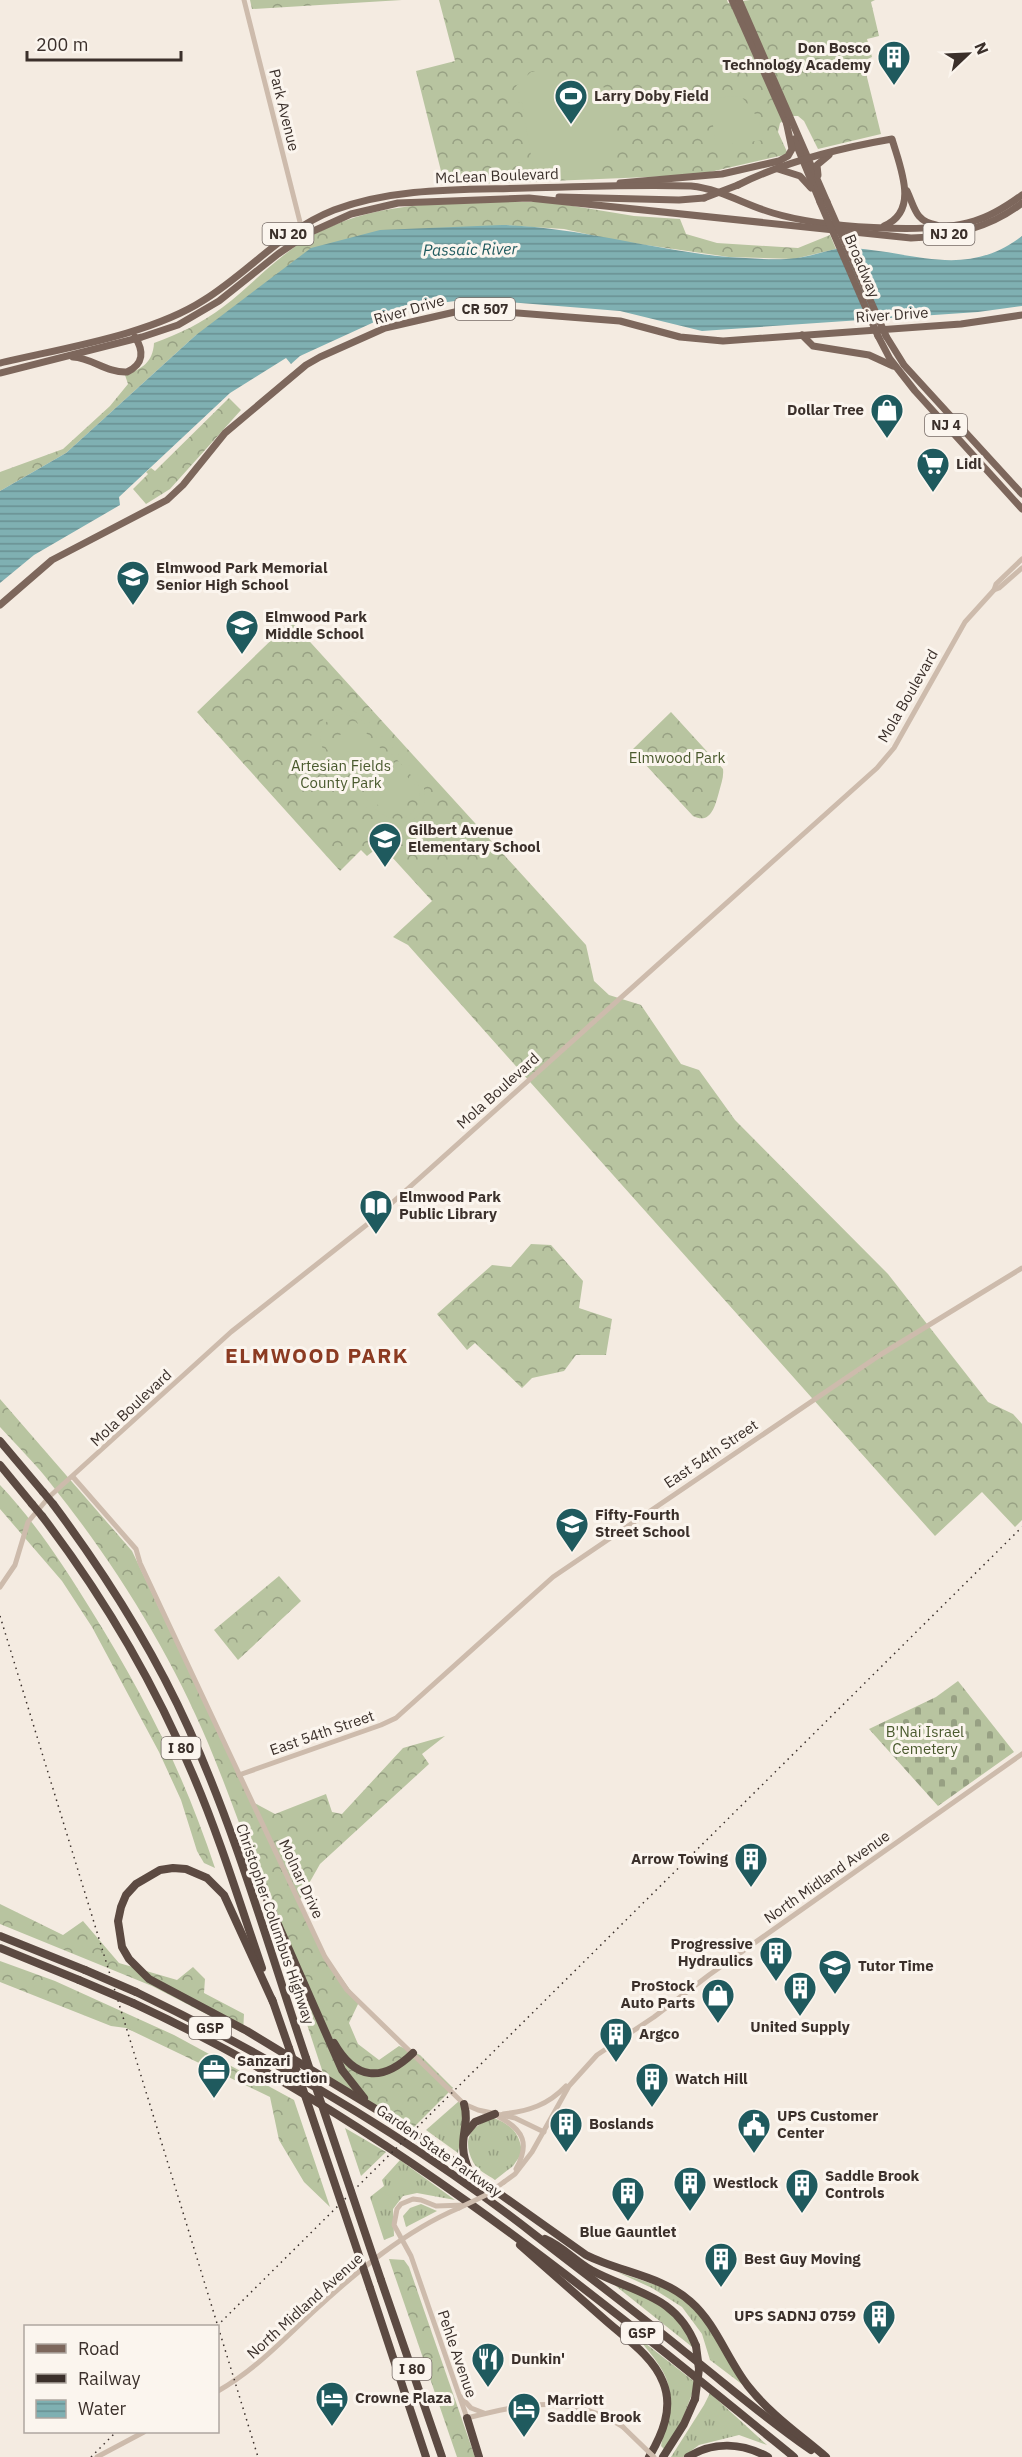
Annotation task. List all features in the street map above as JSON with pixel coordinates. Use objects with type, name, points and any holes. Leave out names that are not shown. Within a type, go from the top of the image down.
[{"type":"highway","name":"Christopher Columbus Highway","points":[[0,1441],[53,1504],[102,1572],[149,1649],[190,1731],[227,1824],[442,2457]]},
{"type":"highway","name":"Christopher Columbus Highway","points":[[0,1465],[42,1516],[112,1616],[170,1722],[213,1825],[426,2457]]},
{"type":"highway","points":[[227,1824],[256,1876],[330,2035],[351,2066],[368,2074],[387,2072],[396,2068],[413,2053]]},
{"type":"highway","points":[[273,2002],[230,1909],[216,1886],[207,1878],[186,1869],[160,1870],[136,1884],[126,1895],[121,1907],[118,1933],[129,1959],[149,1979],[247,2031],[407,2128]]},
{"type":"highway","name":"Garden State Parkway","points":[[0,1936],[136,1992],[217,2032],[344,2102],[412,2146],[533,2233],[632,2309],[783,2431],[824,2457]]},
{"type":"highway","points":[[286,1941],[348,2080],[365,2099],[586,2255],[611,2267],[666,2286],[690,2301],[709,2324],[735,2368],[760,2401],[824,2457]]},
{"type":"highway","name":"Garden State Parkway","points":[[0,1948],[133,2003],[212,2042],[309,2096],[404,2156],[486,2214],[623,2318],[794,2457]]},
{"type":"highway","points":[[464,2104],[466,2114],[462,2152],[470,2171]]},
{"type":"highway","points":[[462,2141],[470,2126],[482,2118],[495,2114]]},
{"type":"highway","points":[[486,2214],[639,2350],[658,2372],[663,2382],[667,2406],[662,2432],[652,2457]]},
{"type":"highway","points":[[533,2233],[557,2244],[598,2274],[668,2305],[684,2322],[696,2346],[699,2369],[696,2399],[663,2457]]},
{"type":"highway","points":[[466,2418],[479,2456]]},
{"type":"highway","points":[[688,2457],[710,2447],[729,2445],[745,2448],[768,2457]]},
{"type":"highway","points":[[729,2445],[758,2457]]},
{"type":"main road","name":"Broadway","points":[[732,0],[789,120]]},
{"type":"main road","name":"Broadway","points":[[739,0],[805,160],[897,370],[1022,509]]},
{"type":"main road","points":[[601,187],[629,181],[722,174],[779,161],[788,156],[792,149],[789,120]]},
{"type":"main road","points":[[529,198],[595,197],[679,200],[704,198],[772,169],[892,139],[914,211],[920,219],[928,223],[948,226]]},
{"type":"main road","points":[[824,202],[816,171],[821,160],[834,152]]},
{"type":"main road","points":[[772,169],[788,171],[800,176],[824,202]]},
{"type":"main road","points":[[882,227],[893,222],[902,213],[905,199],[904,184]]},
{"type":"main road","name":"McLean Boulevard","points":[[0,363],[127,332],[169,318],[204,300],[301,226],[353,203],[393,194],[601,187],[699,187],[724,193],[783,216],[882,227],[948,226],[983,218],[1022,195]]},
{"type":"main road","name":"McLean Boulevard","points":[[0,373],[168,329],[203,312],[293,242],[317,228],[351,214],[407,202],[529,198],[911,238],[940,236],[977,227],[995,220],[1022,203]]},
{"type":"main road","name":"River Drive","points":[[0,605],[52,560],[167,500],[225,434],[306,365],[385,328],[453,311],[481,308],[620,321],[699,340],[723,341],[961,324],[1022,315]]},
{"type":"main road","points":[[68,356],[86,359],[118,372],[127,372],[139,363],[142,356],[136,339],[127,332]]},
{"type":"main road","points":[[802,335],[813,346],[869,355],[876,354],[880,348],[882,336]]},
{"type":"main road","name":"Broadway","points":[[882,336],[904,365],[1022,494]]},
{"type":"main road","points":[[869,355],[897,370]]},
{"type":"street","name":"Park Avenue","points":[[244,0],[301,226]]},
{"type":"street","name":"Mola Boulevard","points":[[0,1587],[12,1573],[24,1533],[34,1513],[231,1332],[374,1219],[877,768],[894,748],[965,622],[996,584],[1022,559]]},
{"type":"street","name":"Mola Boulevard","points":[[993,590],[999,588],[1022,568]]},
{"type":"street","name":"East 54th Street","points":[[238,1775],[396,1718],[553,1576],[880,1355],[1022,1268]]},
{"type":"street","name":"Molnar Drive","points":[[73,1478],[136,1549],[140,1563],[203,1694],[238,1775],[331,1968],[347,1990],[464,2104],[470,2108],[515,2118],[544,2132]]},
{"type":"street","name":"North Midland Avenue","points":[[219,2390],[255,2367],[341,2287],[403,2240],[450,2209],[467,2205],[504,2182],[524,2163],[577,2075],[605,2049],[654,2018],[709,1975],[1022,1754]]},
{"type":"street","points":[[495,2114],[523,2111],[541,2105],[559,2093],[577,2075]]},
{"type":"street","points":[[495,2114],[515,2127],[524,2142],[521,2160],[504,2182]]},
{"type":"street","name":"Pehle Avenue","points":[[450,2209],[413,2199],[401,2204],[397,2209],[394,2225],[403,2240],[466,2418],[533,2405],[560,2404],[587,2409],[623,2427],[652,2457]]},
{"type":"street","points":[[458,2393],[471,2408],[486,2414]]},
{"type":"street","points":[[97,2457],[142,2433]]},
{"type":"green space","points":[[250,0],[402,0],[252,9]]},
{"type":"green space","points":[[439,0],[727,0],[728,3],[750,0],[875,0],[871,2],[879,36],[867,39],[872,57],[863,61],[881,134],[818,149],[804,121],[798,116],[790,116],[780,123],[778,132],[788,154],[697,175],[450,185],[443,179],[416,71],[455,61]]},
{"type":"green space","name":"Larry Doby Field","points":[[531,72],[550,72],[551,76],[616,90],[616,146],[591,171],[534,173],[522,103],[516,102],[516,86]]},
{"type":"green space","points":[[741,96],[758,118],[764,140],[716,146],[709,98]]},
{"type":"green space","points":[[549,202],[634,216],[680,219],[686,234],[717,243],[798,248],[830,235],[836,249],[794,259],[729,257],[618,241],[564,229],[502,225],[196,335],[66,453],[0,491],[0,472],[63,449],[110,406],[128,384],[125,375],[137,370],[149,360],[154,343],[190,328],[215,313],[286,253],[324,230],[354,218],[418,205]]},
{"type":"green space","points":[[229,398],[241,410],[170,489],[146,504],[133,489],[148,474],[146,472],[151,468],[155,471]]},
{"type":"green space","name":"Artesian Fields County Park","points":[[291,621],[586,945],[594,981],[609,995],[641,1005],[681,1064],[699,1070],[735,1120],[888,1274],[988,1402],[1013,1414],[1022,1424],[1022,1520],[1015,1527],[982,1492],[935,1536],[408,945],[393,937],[432,901],[381,845],[367,856],[361,850],[340,871],[197,712]]},
{"type":"green space","name":"Artesian Fields County Park","points":[[338,709],[353,711],[364,717],[418,775],[424,787],[425,800],[417,817],[390,833],[306,741],[332,712]],"holes":[[[344,714],[361,720],[418,783],[420,791],[417,806],[408,816],[394,819],[377,811],[324,751],[320,734],[328,720]]]},
{"type":"green space","name":"Elmwood Park","points":[[671,712],[723,769],[716,803],[711,813],[704,818],[693,816],[632,750]]},
{"type":"green space","points":[[355,721],[415,785],[385,813],[326,748]]},
{"type":"green space","points":[[531,1244],[551,1245],[583,1281],[579,1308],[612,1319],[606,1355],[576,1355],[564,1371],[532,1378],[522,1388],[475,1343],[467,1350],[437,1314],[492,1265],[511,1267]]},
{"type":"green space","points":[[0,1399],[132,1551],[251,1801],[275,1814],[326,1794],[332,1812],[342,1814],[403,1748],[445,1736],[422,1754],[429,1764],[320,1864],[299,1901],[322,1951],[359,2002],[349,2023],[358,2044],[379,2060],[399,2046],[420,2055],[453,2088],[414,2127],[324,2076],[240,1825],[193,1709],[158,1641],[118,1576],[45,1477],[0,1427]]},
{"type":"green space","points":[[0,1485],[60,1561],[128,1672],[176,1767],[215,1868],[204,1863],[197,1851],[181,1800],[159,1752],[92,1627],[62,1581],[0,1509]]},
{"type":"green space","points":[[279,1576],[301,1601],[238,1660],[214,1630]]},
{"type":"green space","name":"B'Nai Israel Cemetery","points":[[958,1681],[1014,1752],[938,1806],[869,1729],[936,1697]]},
{"type":"green space","points":[[0,1904],[63,1935],[83,1921],[119,1963],[177,1980],[193,1967],[205,1979],[204,1993],[244,2014],[243,2033],[152,1986],[0,1924]]},
{"type":"green space","points":[[0,1961],[55,1981],[174,2035],[294,2100],[330,2207],[304,2182],[279,2140],[270,2097],[126,2028],[111,2026],[0,1982]]},
{"type":"green space","points":[[459,2101],[465,2112],[458,2153],[426,2130]]},
{"type":"green space","points":[[494,2118],[514,2131],[522,2153],[513,2166],[495,2180],[475,2165],[468,2146],[475,2129],[480,2124]]},
{"type":"green space","points":[[345,2128],[386,2152],[361,2176]]},
{"type":"green space","points":[[400,2160],[455,2200],[417,2193],[403,2196],[393,2209],[394,2236],[384,2240],[370,2197],[384,2186],[382,2180]]},
{"type":"green space","points":[[421,2204],[437,2211],[406,2227],[403,2216],[410,2208]]},
{"type":"green space","points":[[389,2259],[404,2260],[409,2267],[475,2457],[457,2457]]},
{"type":"green space","points":[[617,2272],[671,2290],[699,2313],[747,2388],[710,2360],[702,2334],[682,2307],[652,2288]]},
{"type":"green space","points":[[612,2283],[655,2300],[678,2315],[688,2325],[701,2354]]},
{"type":"green space","points":[[636,2336],[696,2383],[679,2429],[665,2450],[661,2446],[669,2411],[669,2387],[659,2365]]},
{"type":"green space","points":[[710,2393],[767,2445],[739,2435],[699,2445],[683,2457],[671,2457]]},
{"type":"water","name":"Passaic River","points":[[502,225],[587,234],[700,254],[771,259],[797,258],[850,248],[938,260],[959,260],[980,257],[1001,249],[1022,236],[1022,306],[978,312],[702,331],[620,311],[470,299],[440,303],[383,318],[300,356],[291,364],[286,358],[230,393],[119,497],[120,505],[34,555],[0,583],[0,491],[66,453],[196,335],[311,248],[380,230]]},
{"type":"railway","points":[[218,2325],[1022,1527]]},
{"type":"railway","points":[[0,1616],[218,2325]]},
{"type":"railway","points":[[219,2330],[258,2457]]},
{"type":"railway","points":[[91,2457],[115,2433]]},
{"type":"place","name":"Don Bosco Technology Academy","points":[[894,86]]},
{"type":"place","name":"Larry Doby Field","points":[[571,125]]},
{"type":"place","name":"Dollar Tree","points":[[887,439]]},
{"type":"place","name":"Lidl","points":[[933,493]]},
{"type":"place","name":"Elmwood Park Memorial Senior High School","points":[[133,606]]},
{"type":"place","name":"Elmwood Park Middle School","points":[[242,655]]},
{"type":"place","name":"Gilbert Avenue Elementary School","points":[[385,868]]},
{"type":"place","name":"Elmwood Park Public Library","points":[[376,1235]]},
{"type":"place","name":"Fifty-Fourth Street School","points":[[572,1553]]},
{"type":"place","name":"Arrow Towing","points":[[751,1888]]},
{"type":"place","name":"Progressive Hydraulics","points":[[776,1982]]},
{"type":"place","name":"Tutor Time","points":[[835,1995]]},
{"type":"place","name":"United Supply","points":[[800,2017]]},
{"type":"place","name":"ProStock Auto Parts","points":[[718,2024]]},
{"type":"place","name":"Argco","points":[[616,2063]]},
{"type":"place","name":"Sanzari Construction","points":[[214,2099]]},
{"type":"place","name":"Watch Hill","points":[[652,2108]]},
{"type":"place","name":"Boslands","points":[[566,2153]]},
{"type":"place","name":"UPS Customer Center","points":[[754,2154]]},
{"type":"place","name":"Westlock","points":[[690,2212]]},
{"type":"place","name":"Saddle Brook Controls","points":[[802,2214]]},
{"type":"place","name":"Blue Gauntlet","points":[[628,2222]]},
{"type":"place","name":"Best Guy Moving","points":[[721,2288]]},
{"type":"place","name":"UPS SADNJ 0759","points":[[879,2345]]},
{"type":"place","name":"Dunkin'","points":[[488,2388]]},
{"type":"place","name":"Crowne Plaza","points":[[332,2427]]},
{"type":"place","name":"Marriott Saddle Brook","points":[[524,2438]]},
{"type":"district","name":"ELMWOOD PARK","points":[[317,1356]]}]
